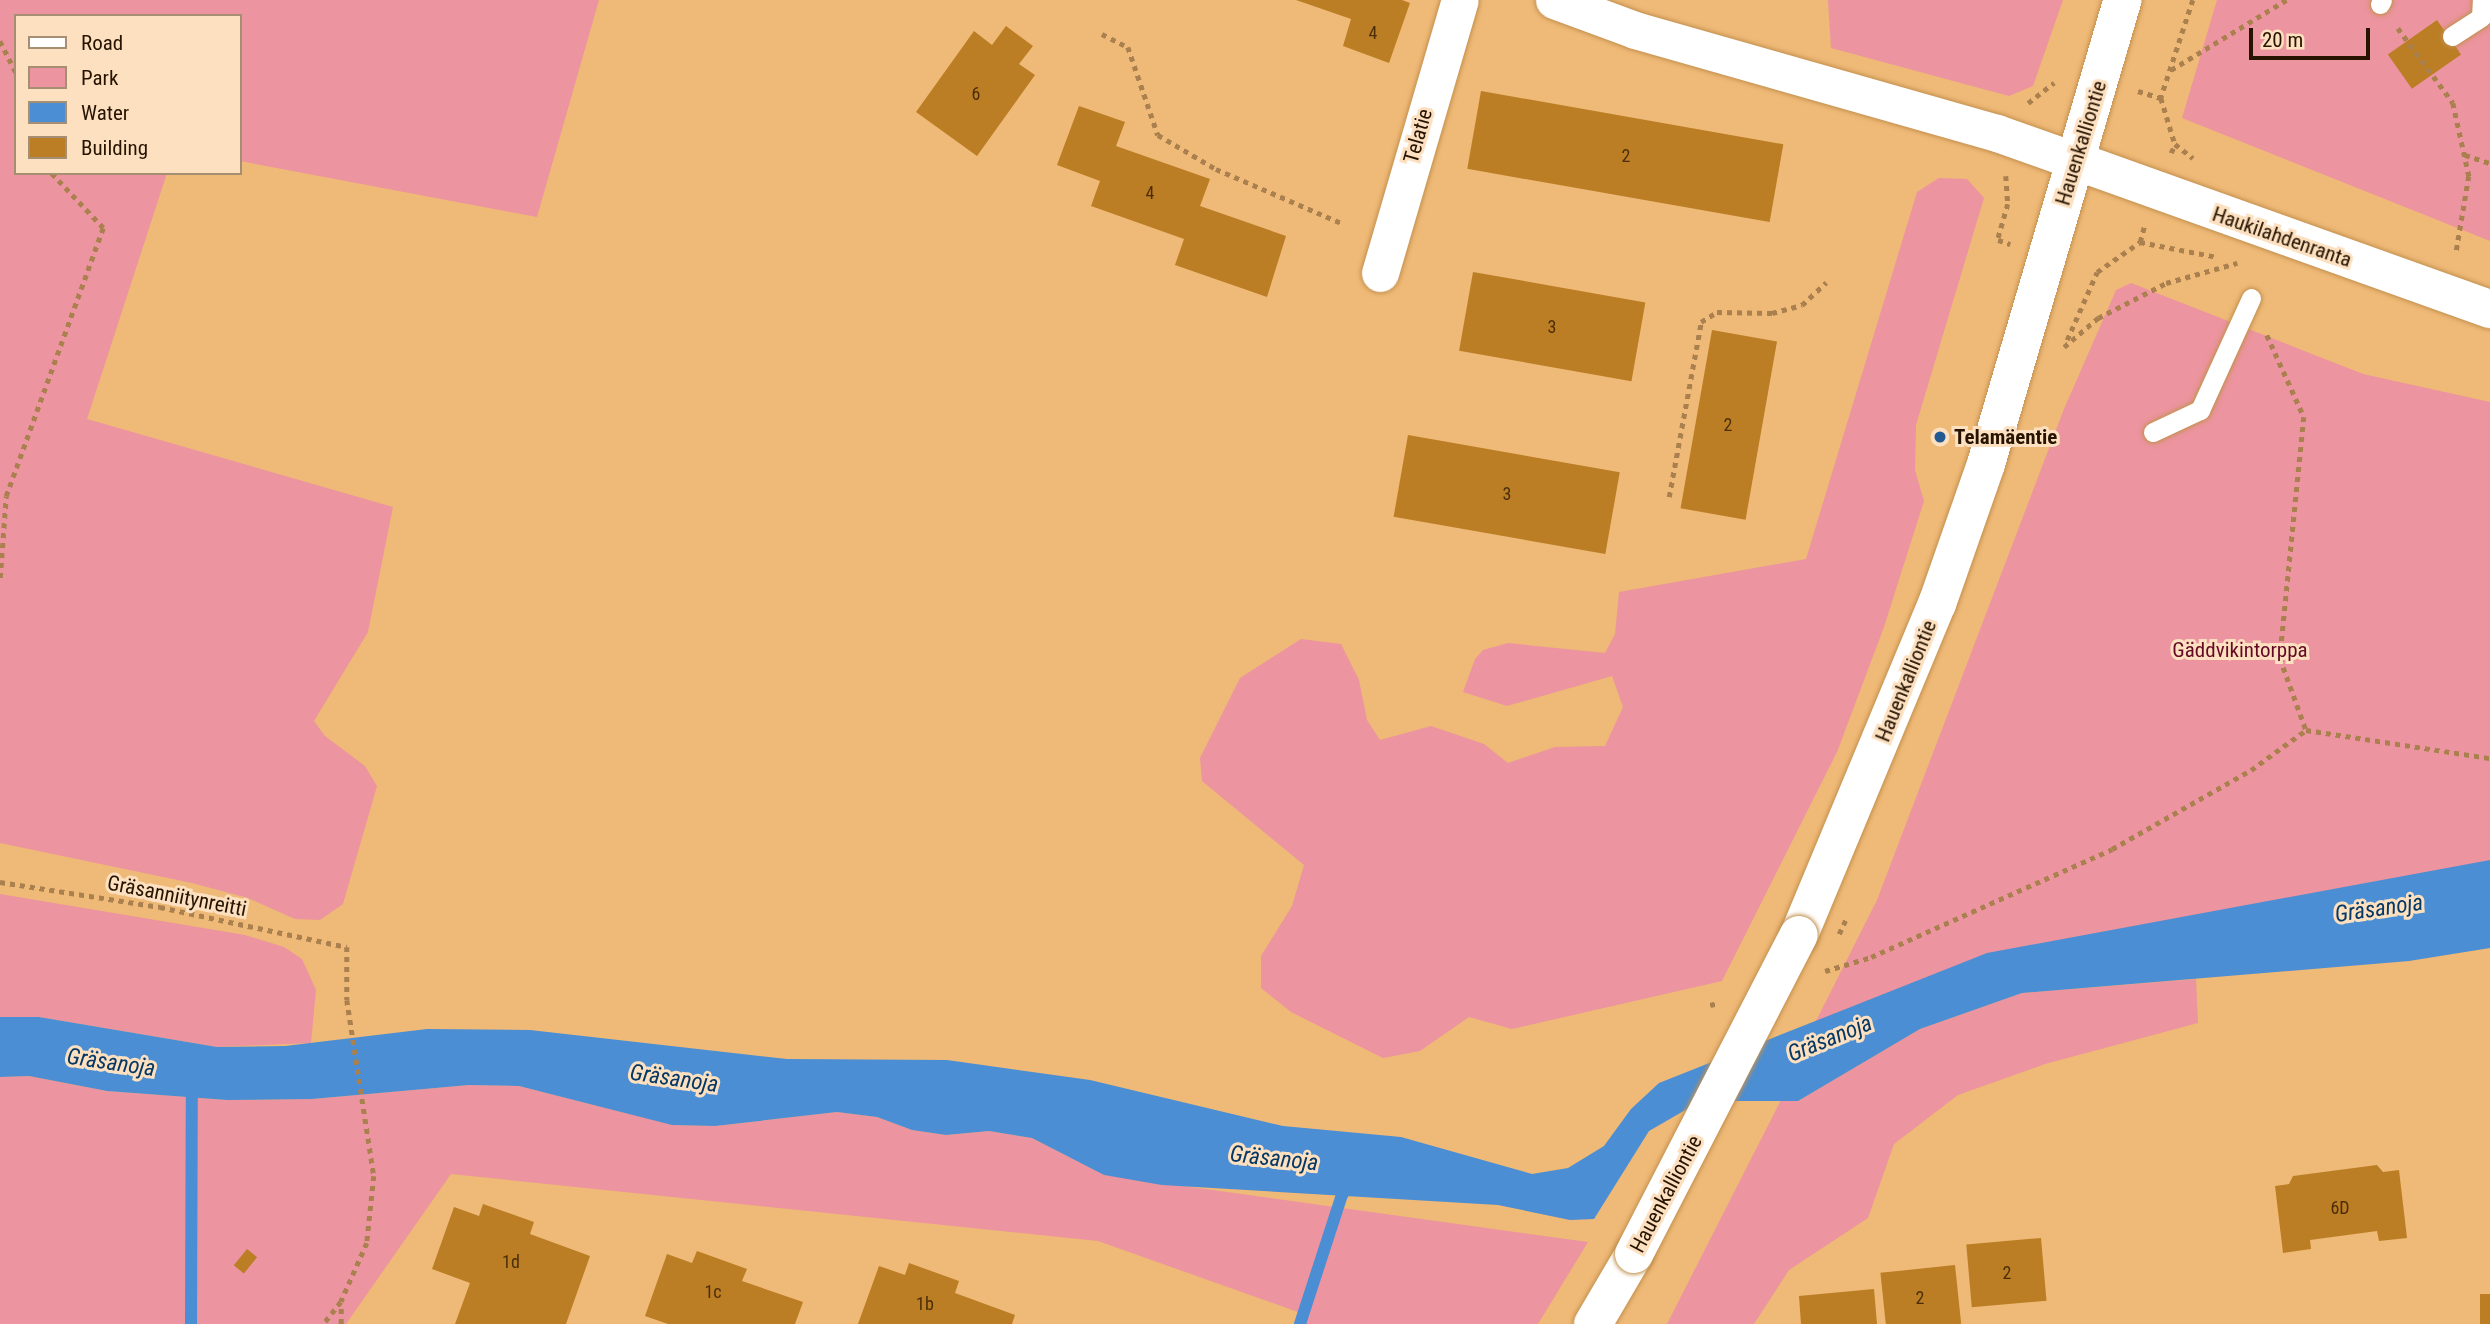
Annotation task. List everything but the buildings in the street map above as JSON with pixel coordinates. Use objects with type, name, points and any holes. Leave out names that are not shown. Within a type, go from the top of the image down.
[{"type":"main road","name":"Hauenkalliontie","points":[[1593,1324],[1634,1254],[1799,934],[1937,604],[1986,464],[2123,0]]},
{"type":"main road","name":"Haukilahdenranta","points":[[2076,161],[2490,309]]},
{"type":"street","name":"Telatie","points":[[1380,273],[1460,0]]},
{"type":"street","points":[[1554,0],[1637,15],[2011,137],[2076,161]]},
{"type":"lane","points":[[2452,36],[2481,17],[2482,0]]},
{"type":"lane","points":[[2153,432],[2200,410],[2251,298]]},
{"type":"path","points":[[2175,144],[2161,98],[2193,0]]},
{"type":"path","points":[[2170,70],[2286,0]]},
{"type":"path","points":[[2381,2],[2454,103],[2469,176],[2455,255]]},
{"type":"path","points":[[1102,34],[1128,47],[1158,135],[1216,169],[1344,224]]},
{"type":"path","points":[[0,41],[14,68]]},
{"type":"path","points":[[2464,154],[2490,163]]},
{"type":"path","points":[[0,578],[6,496],[103,229],[53,175]]},
{"type":"path","points":[[2140,242],[2238,263]]},
{"type":"path","points":[[2238,263],[2304,417],[2280,658],[2306,730]]},
{"type":"path","points":[[2064,347],[2098,318],[2166,283],[2238,263]]},
{"type":"path","points":[[1669,497],[1701,322],[1717,312],[1772,313],[1802,305],[1826,284]]},
{"type":"path","points":[[1822,972],[1871,957],[2112,849],[2251,769],[2306,730],[2490,758]]},
{"type":"path","name":"Gräsanniitynreitti","points":[[0,882],[160,907],[347,947],[347,1000],[370,1127],[374,1176],[368,1243],[341,1302]]},
{"type":"path","points":[[1710,1006],[1722,1002]]},
{"type":"path","points":[[324,1324],[341,1302]]},
{"type":"path","points":[[341,1302],[341,1324]]},
{"type":"green space","points":[[0,0],[599,0],[537,217],[242,161],[242,14],[14,14],[14,175],[166,175],[87,419],[393,507],[368,632],[314,721],[325,736],[365,766],[377,786],[343,904],[320,920],[295,919],[248,898],[192,883],[0,843]]},
{"type":"green space","points":[[1828,0],[2063,0],[2033,86],[2009,96],[1831,48]]},
{"type":"green space","points":[[2217,0],[2490,0],[2490,241],[2182,118]]},
{"type":"green space","points":[[1939,178],[1967,179],[1984,198],[1916,425],[1915,470],[1924,501],[1884,627],[1837,752],[1722,981],[1512,1029],[1469,1017],[1420,1051],[1383,1058],[1291,1012],[1261,988],[1261,956],[1292,906],[1304,865],[1202,781],[1200,758],[1240,678],[1301,639],[1341,644],[1359,680],[1367,720],[1380,740],[1431,726],[1484,744],[1508,763],[1555,747],[1605,746],[1623,707],[1612,676],[1507,706],[1463,692],[1475,659],[1483,650],[1508,643],[1605,653],[1615,634],[1619,592],[1806,559],[1917,192]]},
{"type":"green space","name":"Gäddvikintorppa","points":[[2131,283],[2363,374],[2490,402],[2490,860],[1866,1004],[1815,1023],[1877,900],[2064,409],[2116,290]]},
{"type":"green space","points":[[0,894],[245,935],[284,947],[302,959],[316,990],[311,1043],[217,1047],[39,1017],[0,1017]]},
{"type":"green space","points":[[2196,979],[2198,1023],[2045,1064],[1958,1095],[1894,1144],[1868,1218],[1789,1270],[1754,1324],[1667,1324],[1781,1100],[1798,1101],[1920,1029],[2022,993]]},
{"type":"green space","points":[[29,1076],[107,1091],[227,1100],[312,1099],[469,1085],[519,1086],[673,1125],[715,1126],[837,1112],[877,1117],[912,1130],[946,1135],[989,1131],[1032,1138],[1104,1175],[1588,1242],[1538,1324],[1294,1324],[1298,1312],[1098,1241],[451,1174],[346,1324],[0,1324],[0,1077]]},
{"type":"water","name":"Gräsanoja","points":[[2490,860],[2490,948],[2409,961],[2022,993],[1920,1029],[1798,1101],[1701,1101],[1649,1131],[1594,1219],[1570,1220],[1498,1205],[1162,1185],[1104,1175],[1032,1138],[989,1131],[946,1135],[912,1130],[877,1117],[837,1112],[715,1126],[672,1125],[519,1086],[469,1085],[312,1099],[227,1100],[107,1091],[29,1076],[0,1077],[0,1017],[39,1017],[217,1047],[285,1046],[427,1029],[530,1030],[787,1059],[947,1060],[1090,1080],[1283,1126],[1401,1137],[1532,1174],[1568,1168],[1604,1146],[1631,1109],[1659,1083],[1987,953]]},
{"type":"waterway","points":[[191,1324],[192,1083]]},
{"type":"waterway","points":[[1300,1324],[1342,1195],[1351,1183]]},
{"type":"place","name":"Telamäentie","points":[[1940,437]]}]
